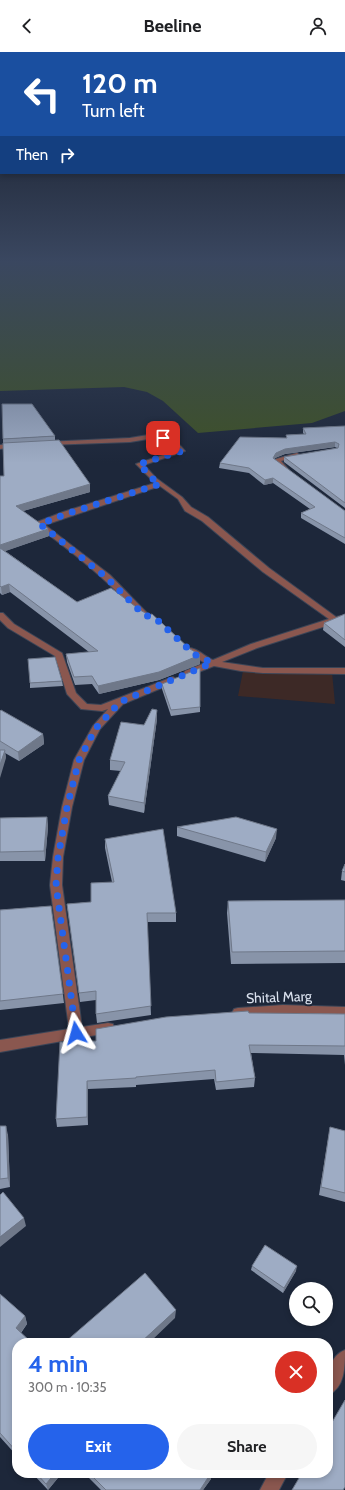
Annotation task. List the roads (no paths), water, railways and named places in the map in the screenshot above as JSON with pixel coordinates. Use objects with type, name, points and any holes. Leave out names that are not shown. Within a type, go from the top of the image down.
[{"type":"street","points":[[42,444],[123,440],[148,437],[163,438],[176,444],[182,451],[139,464],[160,484],[180,498],[188,509],[216,527],[266,570],[335,620]]},
{"type":"street","points":[[0,447],[22,445]]},
{"type":"street","points":[[294,476],[280,466],[277,463],[278,460],[307,454]]},
{"type":"street","points":[[160,484],[66,514],[40,524],[107,578],[144,615],[155,618],[160,622]]},
{"type":"street","points":[[0,615],[11,626],[59,655],[72,694],[84,707],[102,708],[120,702],[254,646],[345,617]]},
{"type":"street","points":[[184,644],[194,654],[212,663],[243,669],[345,670]]},
{"type":"street","points":[[76,1033],[56,885],[58,858],[67,807],[79,760],[96,728],[120,702]]},
{"type":"street","name":"Shital Marg","points":[[228,1014],[283,1010],[345,1012]]},
{"type":"street","points":[[0,1046],[121,1026]]},
{"type":"street","points":[[333,1378],[345,1358]]},
{"type":"street","points":[[269,1490],[276,1478]]}]
